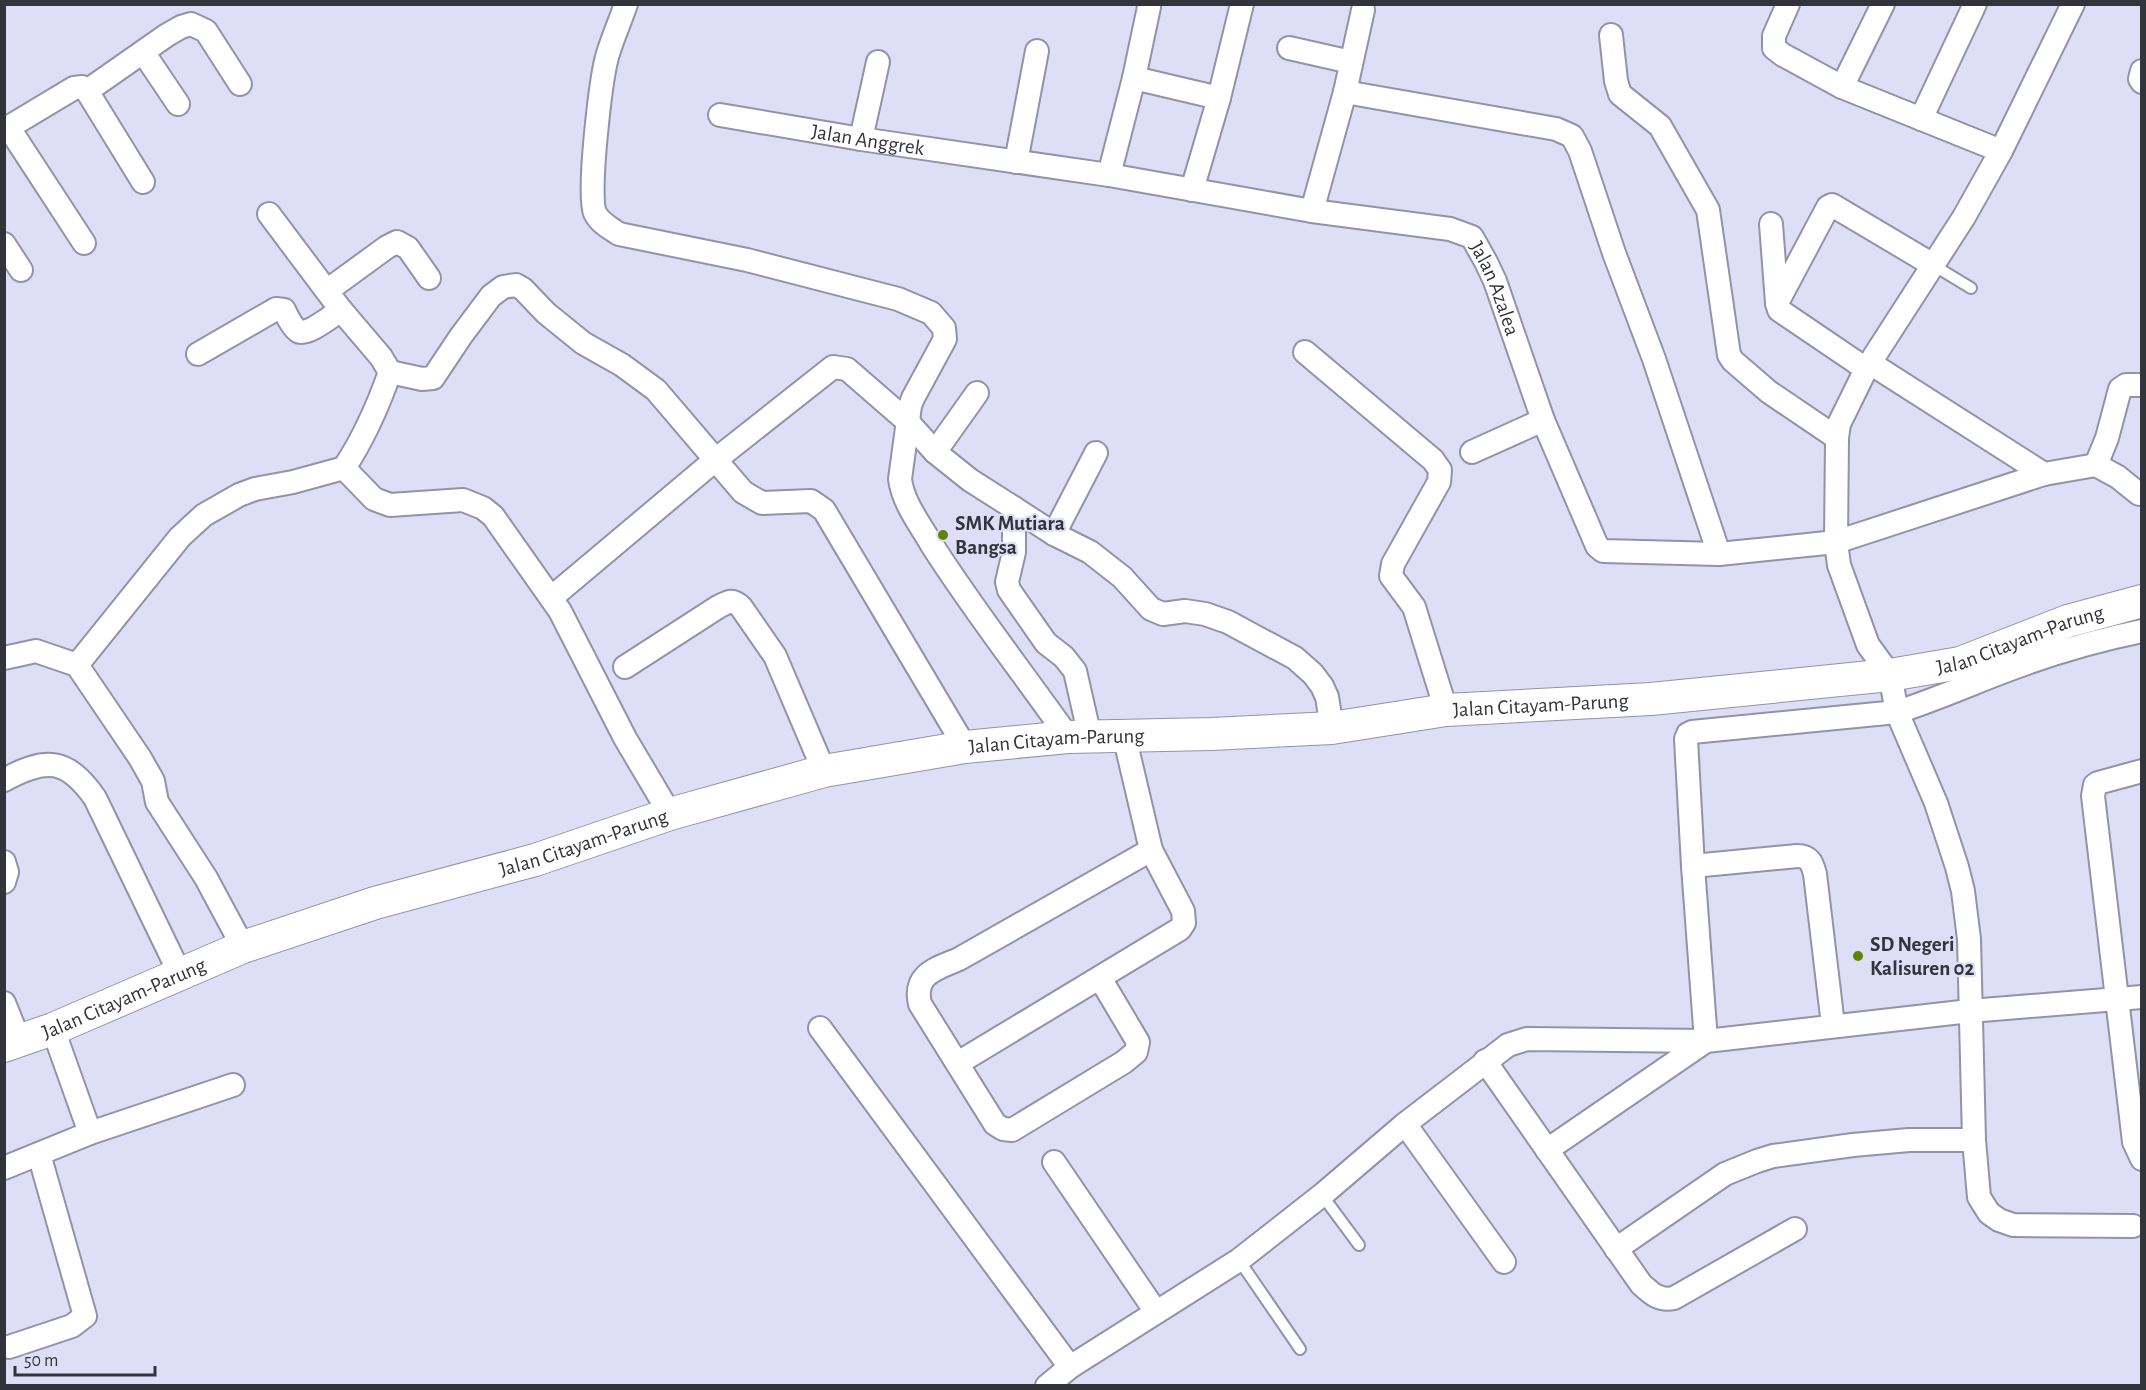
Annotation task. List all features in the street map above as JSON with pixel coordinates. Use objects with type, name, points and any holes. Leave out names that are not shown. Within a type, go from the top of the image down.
[{"type":"main road","name":"Jalan Citayam-Parung","points":[[12,1043],[53,1029],[243,947],[375,903],[535,860],[670,814],[824,771],[965,747],[1079,737],[1332,728],[1446,710],[1651,699],[1890,675],[1960,663],[2068,621],[2142,601]]},
{"type":"street","points":[[626,4],[607,57],[603,79],[594,165],[593,201],[600,220],[619,234],[747,260],[898,299],[931,313],[944,327],[945,339],[913,398],[900,479],[901,490],[964,594],[1032,686],[1079,737]]},
{"type":"street","points":[[1192,189],[1219,98],[1242,4]]},
{"type":"street","points":[[1788,4],[1774,36],[1774,48],[1783,56],[1842,87],[2001,151]]},
{"type":"street","points":[[1842,87],[1883,4]]},
{"type":"street","points":[[1921,119],[1975,4]]},
{"type":"street","points":[[2073,4],[2001,151],[1964,217],[1868,366],[1839,424],[1836,542],[1839,565],[1857,617],[1869,645],[1890,675],[1897,712],[1936,803],[1957,867],[1970,939],[1974,1140],[1979,1197],[1982,1205],[1999,1220],[2013,1225],[2133,1226]]},
{"type":"street","points":[[1109,175],[1134,78],[1149,7]]},
{"type":"street","points":[[1312,211],[1345,92],[1363,10]]},
{"type":"street","points":[[87,91],[181,27],[191,24],[196,24],[206,30],[240,84]]},
{"type":"street","points":[[1611,35],[1616,81],[1620,94],[1660,126],[1708,210],[1729,355],[1769,392],[1837,438]]},
{"type":"street","points":[[1289,48],[1351,62]]},
{"type":"street","points":[[1016,162],[1037,51]]},
{"type":"street","points":[[143,52],[178,104]]},
{"type":"street","points":[[861,139],[878,62]]},
{"type":"street","points":[[2142,72],[2140,79],[2142,82]]},
{"type":"street","points":[[1134,78],[1219,98]]},
{"type":"street","points":[[84,243],[7,129],[75,88],[82,87],[87,91],[143,182]]},
{"type":"street","points":[[1345,92],[1556,129],[1572,136],[1580,151],[1614,253],[1654,359],[1719,554]]},
{"type":"street","name":"Jalan Anggrek","points":[[720,115],[1016,162]]},
{"type":"street","name":"Jalan Azalea","points":[[1016,162],[1109,175],[1312,211],[1450,229],[1472,237],[1495,281],[1543,420],[1599,549],[1660,554],[1719,554],[1836,542],[2044,474],[2096,465]]},
{"type":"street","points":[[1777,303],[1828,207],[1832,205],[1933,265]]},
{"type":"street","points":[[269,214],[341,310],[381,357],[390,372],[422,379],[434,378],[461,336],[491,296],[503,287],[516,285],[583,343],[622,365],[656,390],[714,461],[743,492],[762,503],[811,501],[824,510],[965,747]]},
{"type":"street","points":[[1771,224],[1779,310],[2044,474]]},
{"type":"street","points":[[328,290],[397,242],[408,248],[429,278]]},
{"type":"street","points":[[4,244],[21,270]]},
{"type":"street","points":[[198,354],[276,309],[284,310],[297,331],[301,332],[309,331],[341,310]]},
{"type":"street","points":[[1305,352],[1433,460],[1440,470],[1439,482],[1394,564],[1391,576],[1414,607],[1446,710]]},
{"type":"street","points":[[551,598],[714,461],[833,367],[847,369],[908,422],[935,452],[961,474],[1054,534],[1090,552],[1122,577],[1151,609],[1163,614],[1185,611],[1220,619],[1295,658],[1313,674],[1322,686],[1327,697],[1332,728]]},
{"type":"street","points":[[77,665],[180,537],[204,514],[255,489],[293,482],[344,468],[358,447],[390,372]]},
{"type":"street","points":[[2139,494],[2118,477],[2096,465],[2108,438],[2120,389],[2122,386],[2131,384],[2142,385]]},
{"type":"street","points":[[935,452],[977,393]]},
{"type":"street","points":[[1472,452],[1543,420]]},
{"type":"street","points":[[1054,534],[1096,453]]},
{"type":"street","points":[[344,468],[374,499],[390,505],[463,501],[483,508],[493,516],[569,626],[625,738],[670,814]]},
{"type":"street","points":[[1014,508],[1014,552],[1007,582],[1009,590],[1046,644],[1064,657],[1075,671],[1079,737]]},
{"type":"street","points":[[625,667],[718,607],[734,600],[774,656],[824,771]]},
{"type":"street","points":[[1706,1041],[1693,866],[1686,739],[1688,734],[1897,712],[1925,704],[2041,658],[2075,647],[2142,631]]},
{"type":"street","points":[[4,658],[36,651],[77,665],[140,758],[153,781],[157,802],[206,878],[243,947]]},
{"type":"street","points":[[958,1064],[1173,935],[1184,923],[1183,911],[1151,850],[1124,735]]},
{"type":"street","points":[[4,780],[26,768],[46,764],[68,770],[83,781],[95,798],[180,974]]},
{"type":"street","points":[[2142,771],[2098,783],[2093,790],[2117,999],[2135,1092],[2134,1142],[2142,1159]]},
{"type":"street","points":[[1100,978],[1138,1042],[1136,1052],[1018,1128],[1007,1130],[994,1124],[920,1004],[918,995],[919,986],[926,975],[959,959],[1151,850]]},
{"type":"street","points":[[1693,866],[1797,856],[1809,859],[1815,874],[1833,1025]]},
{"type":"street","points":[[4,862],[7,872],[4,882]]},
{"type":"street","points":[[1047,1386],[1070,1368],[1239,1260],[1322,1195],[1405,1124],[1508,1045],[1527,1039],[1706,1041],[1970,1011],[2142,997]]},
{"type":"street","points":[[4,1003],[12,1043]]},
{"type":"street","points":[[820,1028],[1070,1368]]},
{"type":"street","points":[[53,1029],[90,1132]]},
{"type":"street","points":[[1547,1150],[1706,1041]]},
{"type":"street","points":[[1485,1061],[1641,1284],[1657,1298],[1665,1300],[1674,1298],[1795,1229]]},
{"type":"street","points":[[4,1168],[90,1132],[233,1085]]},
{"type":"street","points":[[1405,1124],[1504,1262]]},
{"type":"street","points":[[1616,1249],[1725,1174],[1773,1156],[1853,1144],[1909,1140],[1974,1140]]},
{"type":"street","points":[[9,1347],[72,1326],[86,1316],[39,1154]]},
{"type":"street","points":[[1054,1162],[1156,1312]]},
{"type":"lane","points":[[1933,265],[1971,288]]},
{"type":"lane","points":[[1322,1195],[1359,1245]]},
{"type":"lane","points":[[1239,1260],[1300,1349]]},
{"type":"place","name":"SMK Mutiara Bangsa","points":[[943,535]]},
{"type":"place","name":"SD Negeri Kalisuren 02","points":[[1858,956]]}]
